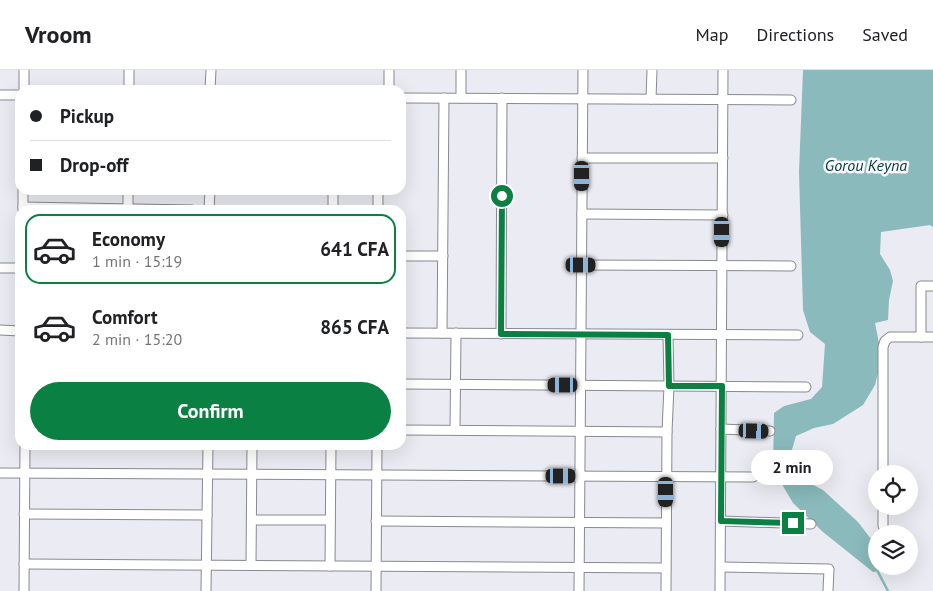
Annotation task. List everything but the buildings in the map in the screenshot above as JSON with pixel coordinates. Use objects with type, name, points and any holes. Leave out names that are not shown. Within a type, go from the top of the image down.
[{"type":"street","points":[[24,70],[24,85]]},
{"type":"street","points":[[129,70],[129,85]]},
{"type":"street","points":[[210,70],[210,85]]},
{"type":"street","points":[[389,70],[389,85]]},
{"type":"street","points":[[461,70],[461,98]]},
{"type":"street","points":[[579,591],[583,70]]},
{"type":"street","points":[[651,99],[652,70]]},
{"type":"street","points":[[720,591],[724,70]]},
{"type":"street","points":[[0,95],[15,95]]},
{"type":"street","points":[[406,98],[791,100]]},
{"type":"street","points":[[442,333],[444,98]]},
{"type":"street","points":[[501,334],[502,98]]},
{"type":"street","points":[[582,158],[723,158]]},
{"type":"street","points":[[582,214],[722,215]]},
{"type":"street","points":[[406,256],[443,256]]},
{"type":"street","points":[[581,265],[791,266]]},
{"type":"street","points":[[0,268],[15,268]]},
{"type":"street","points":[[921,337],[920,286],[933,286]]},
{"type":"street","points":[[0,330],[15,331]]},
{"type":"street","points":[[406,333],[798,336]]},
{"type":"street","points":[[455,430],[456,333]]},
{"type":"street","points":[[666,591],[668,335]]},
{"type":"street","points":[[883,465],[883,347],[885,340],[890,337],[933,338]]},
{"type":"street","points":[[406,384],[806,387]]},
{"type":"street","points":[[406,430],[667,432]]},
{"type":"street","points":[[721,430],[770,431]]},
{"type":"street","points":[[24,591],[25,450]]},
{"type":"street","points":[[206,591],[208,450]]},
{"type":"street","points":[[251,565],[252,450]]},
{"type":"street","points":[[330,566],[331,450]]},
{"type":"street","points":[[376,591],[377,450]]},
{"type":"street","points":[[0,472],[753,477]]},
{"type":"street","points":[[24,514],[207,515]]},
{"type":"street","points":[[252,520],[330,520]]},
{"type":"street","points":[[376,521],[666,523]]},
{"type":"street","points":[[721,521],[811,524]]},
{"type":"street","points":[[24,564],[666,568]]},
{"type":"street","points":[[720,567],[829,568],[828,591]]},
{"type":"water","name":"Gorou Keyna","points":[[803,70],[933,70],[933,227],[930,225],[881,232],[880,254],[890,270],[893,281],[889,300],[888,320],[875,323],[882,358],[875,385],[863,405],[833,424],[814,428],[796,436],[791,453],[794,467],[800,478],[823,490],[858,522],[868,535],[868,568],[823,532],[793,503],[773,469],[774,413],[784,406],[811,399],[822,387],[825,344],[810,332],[803,310],[799,172]]},
{"type":"waterway","points":[[880,575],[888,591]]},
{"type":"route","points":[[502,196],[501,334],[668,335],[669,386],[722,386],[721,521],[793,523]]}]
